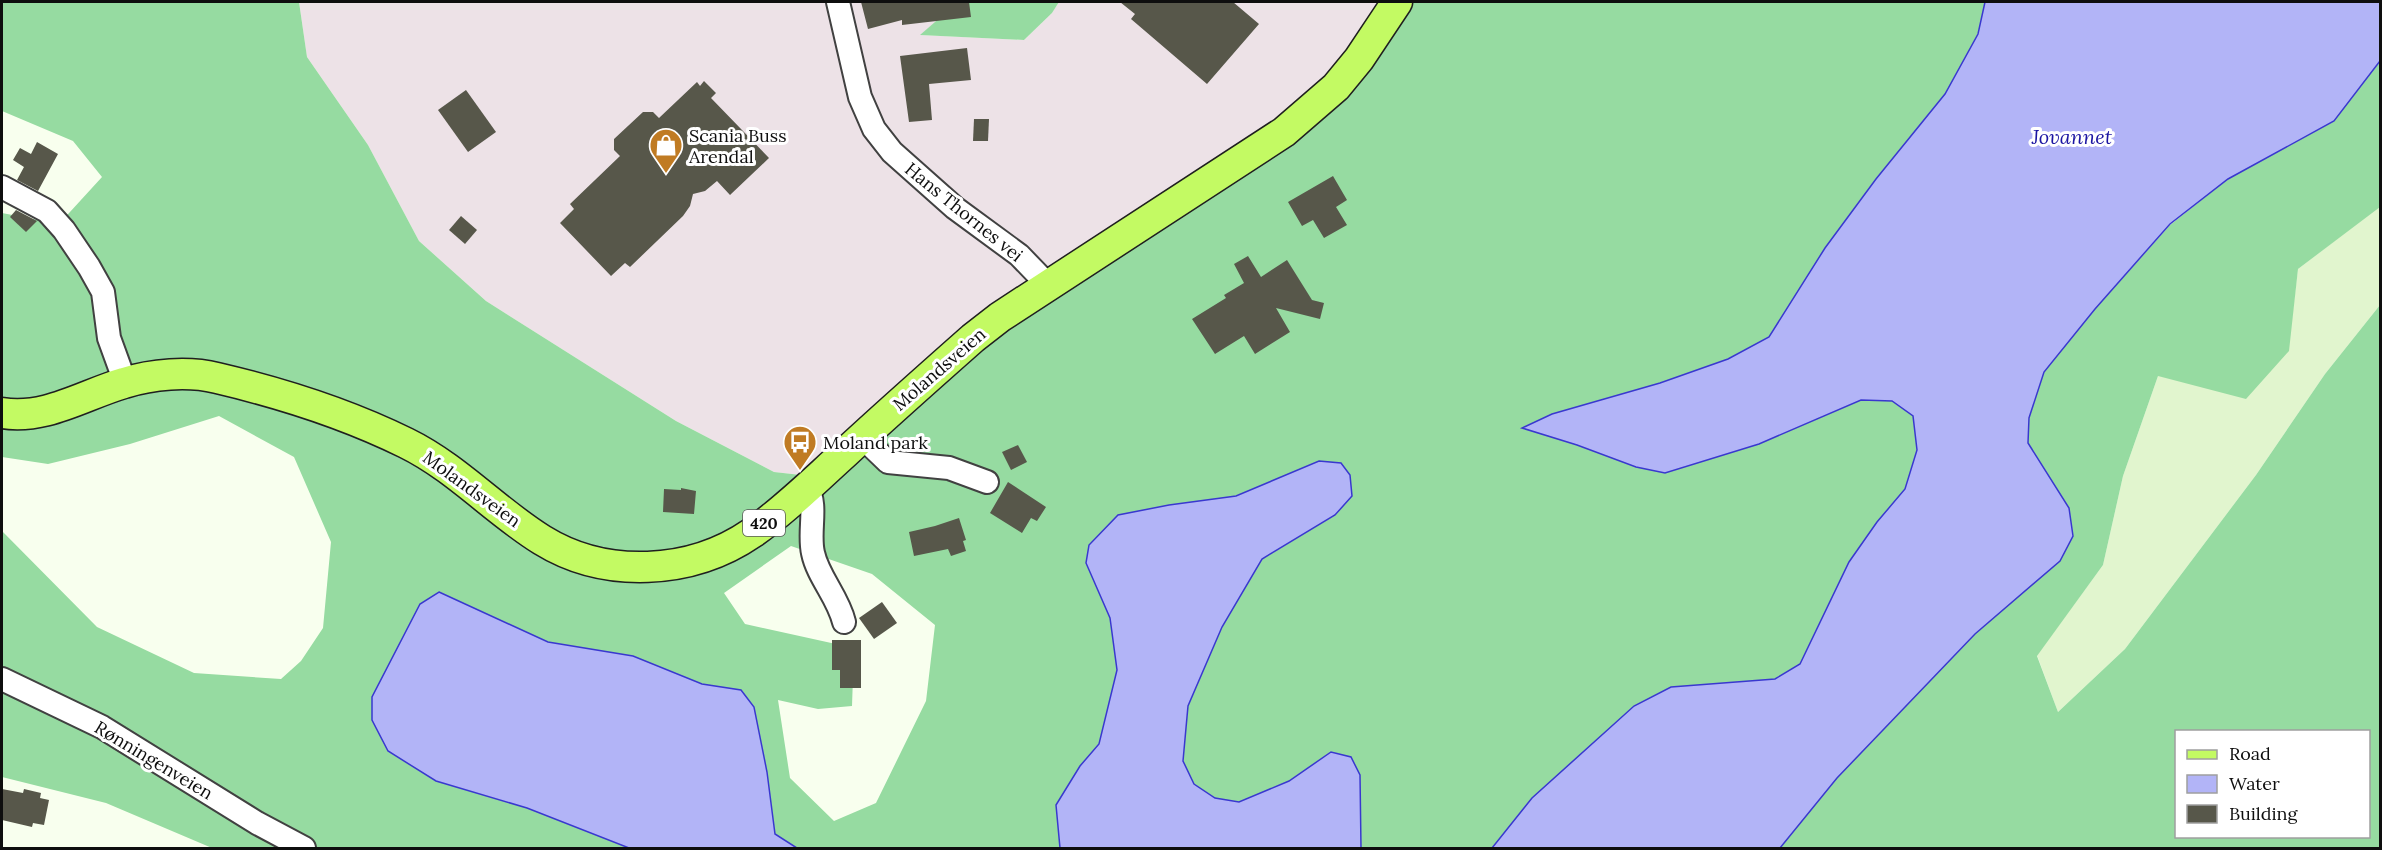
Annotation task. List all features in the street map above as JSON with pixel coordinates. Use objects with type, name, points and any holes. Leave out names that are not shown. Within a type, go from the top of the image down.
[{"type":"main road","name":"Molandsveien","points":[[3,418],[50,411],[125,382],[167,375],[213,377],[271,392],[357,422],[406,443],[434,458],[542,540],[568,553],[618,567],[668,566],[718,552],[752,533],[807,488],[973,338],[1048,285],[1284,132],[1319,104],[1359,59],[1397,2]]},
{"type":"street","name":"Hans Thornes vei","points":[[838,2],[860,97],[874,129],[892,152],[955,208],[1019,255],[1048,285]]},
{"type":"street","points":[[2,187],[47,211],[64,230],[89,267],[103,292],[109,339],[125,382]]},
{"type":"street","points":[[862,437],[888,462],[949,468],[987,482]]},
{"type":"street","points":[[807,488],[812,496],[813,555],[841,610],[844,622]]},
{"type":"street","name":"Rønningenveien","points":[[2,679],[102,727],[256,823],[304,849]]},
{"type":"shaded area","name":"Moland park","points":[[299,2],[958,2],[921,35],[1024,40],[1052,13],[1059,2],[1400,2],[1338,87],[810,476],[774,472],[676,421],[486,301],[419,241],[368,145],[307,57]]},
{"type":"green space","points":[[2,2],[299,2],[307,57],[368,145],[419,241],[486,301],[676,421],[774,472],[810,476],[897,407],[1267,145],[1400,2],[1985,2],[1978,34],[1945,94],[1876,179],[1825,248],[1769,337],[1728,359],[1660,383],[1552,414],[1523,428],[1665,473],[1759,444],[1861,400],[1892,401],[1913,416],[1917,450],[1905,489],[1877,522],[1849,562],[1800,664],[1775,679],[1671,687],[1532,798],[1492,848],[1361,848],[1360,775],[1331,752],[1289,781],[1239,802],[1215,798],[1194,784],[1183,762],[1188,706],[1222,627],[1262,559],[1335,515],[1319,461],[1236,496],[1169,505],[1086,563],[1110,618],[1117,670],[1099,744],[1080,766],[1056,805],[1060,848],[797,848],[775,834],[767,772],[754,707],[741,690],[702,684],[633,656],[548,642],[439,592],[436,781],[527,808],[629,848],[212,848],[106,803],[2,777],[2,531],[97,627],[194,673],[281,679],[301,661],[323,628],[331,542],[294,457],[219,416],[130,444],[48,464],[2,457],[2,213],[59,224],[102,177],[73,141],[2,111]],"holes":[[[791,546],[872,574],[935,625],[926,701],[876,803],[834,821],[790,778],[778,700],[818,709],[852,706],[854,648],[745,624],[724,593]]]},
{"type":"green space","points":[[958,2],[1059,2],[1052,13],[1024,40],[920,35]]},
{"type":"green space","points":[[2380,61],[2380,207],[2298,269],[2289,351],[2246,399],[2158,376],[2123,476],[2103,565],[2037,656],[2058,712],[2125,649],[2256,475],[2325,374],[2380,305],[2380,848],[1780,848],[1837,778],[1975,634],[2060,561],[2073,536],[2069,508],[2028,443],[2029,418],[2044,372],[2095,309],[2170,225],[2228,179],[2334,121]]},
{"type":"green space","points":[[2380,206],[2380,305],[2325,374],[2256,475],[2125,649],[2058,712],[2037,655],[2103,565],[2123,476],[2158,376],[2288,351],[2298,269]]},
{"type":"water","name":"Jovannet","points":[[1985,2],[2380,2],[2380,61],[2334,121],[2228,179],[2170,224],[2095,309],[2044,372],[2029,418],[2028,443],[2069,508],[2073,536],[2060,561],[1975,634],[1837,778],[1780,848],[1492,848],[1532,798],[1634,706],[1671,687],[1775,679],[1800,664],[1849,562],[1877,522],[1905,489],[1917,450],[1913,416],[1892,401],[1861,400],[1759,444],[1665,473],[1636,467],[1522,428],[1552,414],[1660,383],[1728,359],[1769,337],[1825,248],[1876,179],[1945,94],[1978,34]]},
{"type":"water","points":[[1319,461],[1341,463],[1350,475],[1352,496],[1335,515],[1262,559],[1222,627],[1188,706],[1183,761],[1194,784],[1215,798],[1239,802],[1289,781],[1331,752],[1351,757],[1360,775],[1361,848],[1060,848],[1056,805],[1080,766],[1099,744],[1117,670],[1110,618],[1086,563],[1089,545],[1118,515],[1236,496]]},
{"type":"water","points":[[439,592],[548,642],[633,656],[702,684],[741,690],[754,707],[767,772],[775,834],[797,848],[629,848],[527,808],[436,781],[388,751],[372,720],[372,697],[420,604]]},
{"type":"building","points":[[861,2],[969,2],[971,17],[902,25],[902,20],[868,29]]},
{"type":"building","points":[[1120,2],[1233,2],[1259,24],[1207,84],[1131,19],[1135,14]]},
{"type":"building","points":[[967,48],[971,80],[929,84],[932,120],[909,122],[900,56]]},
{"type":"building","points":[[704,81],[716,93],[711,98],[769,158],[730,195],[717,181],[705,191],[693,194],[690,206],[683,216],[630,267],[625,263],[611,276],[560,223],[574,209],[570,204],[620,156],[614,150],[614,139],[643,112],[653,112],[659,118],[697,82],[700,86]]},
{"type":"building","points":[[466,90],[496,132],[468,152],[438,110]]},
{"type":"building","points":[[974,119],[989,119],[988,141],[973,141]]},
{"type":"building","points":[[37,142],[58,154],[38,191],[17,180],[24,167],[13,160],[20,148],[31,154]]},
{"type":"building","points":[[1333,176],[1347,200],[1336,207],[1347,225],[1324,238],[1313,220],[1302,226],[1288,202]]},
{"type":"building","points":[[16,210],[37,221],[26,232],[10,217]]},
{"type":"building","points":[[461,216],[477,230],[465,244],[449,230]]},
{"type":"building","points":[[1248,256],[1261,277],[1287,260],[1312,300],[1324,303],[1320,319],[1276,308],[1290,332],[1255,354],[1244,336],[1215,354],[1192,319],[1226,298],[1224,295],[1244,283],[1234,264]]},
{"type":"building","points":[[1018,445],[1027,462],[1011,470],[1002,452]]},
{"type":"building","points":[[1008,482],[1046,507],[1037,521],[1031,518],[1022,533],[990,513]]},
{"type":"building","points":[[681,488],[696,491],[694,514],[663,512],[664,489],[681,490]]},
{"type":"building","points":[[959,518],[966,540],[963,541],[966,551],[951,556],[948,549],[914,556],[909,532]]},
{"type":"building","points":[[882,602],[897,623],[874,639],[859,618]]},
{"type":"building","points":[[832,640],[861,640],[861,688],[840,688],[840,670],[832,670]]},
{"type":"building","points":[[2,789],[23,793],[24,789],[41,793],[40,798],[49,800],[44,825],[33,823],[32,827],[2,820]]},
{"type":"place","name":"Scania Buss Arendal","points":[[666,174]]},
{"type":"place","name":"Moland park","points":[[800,471]]}]
